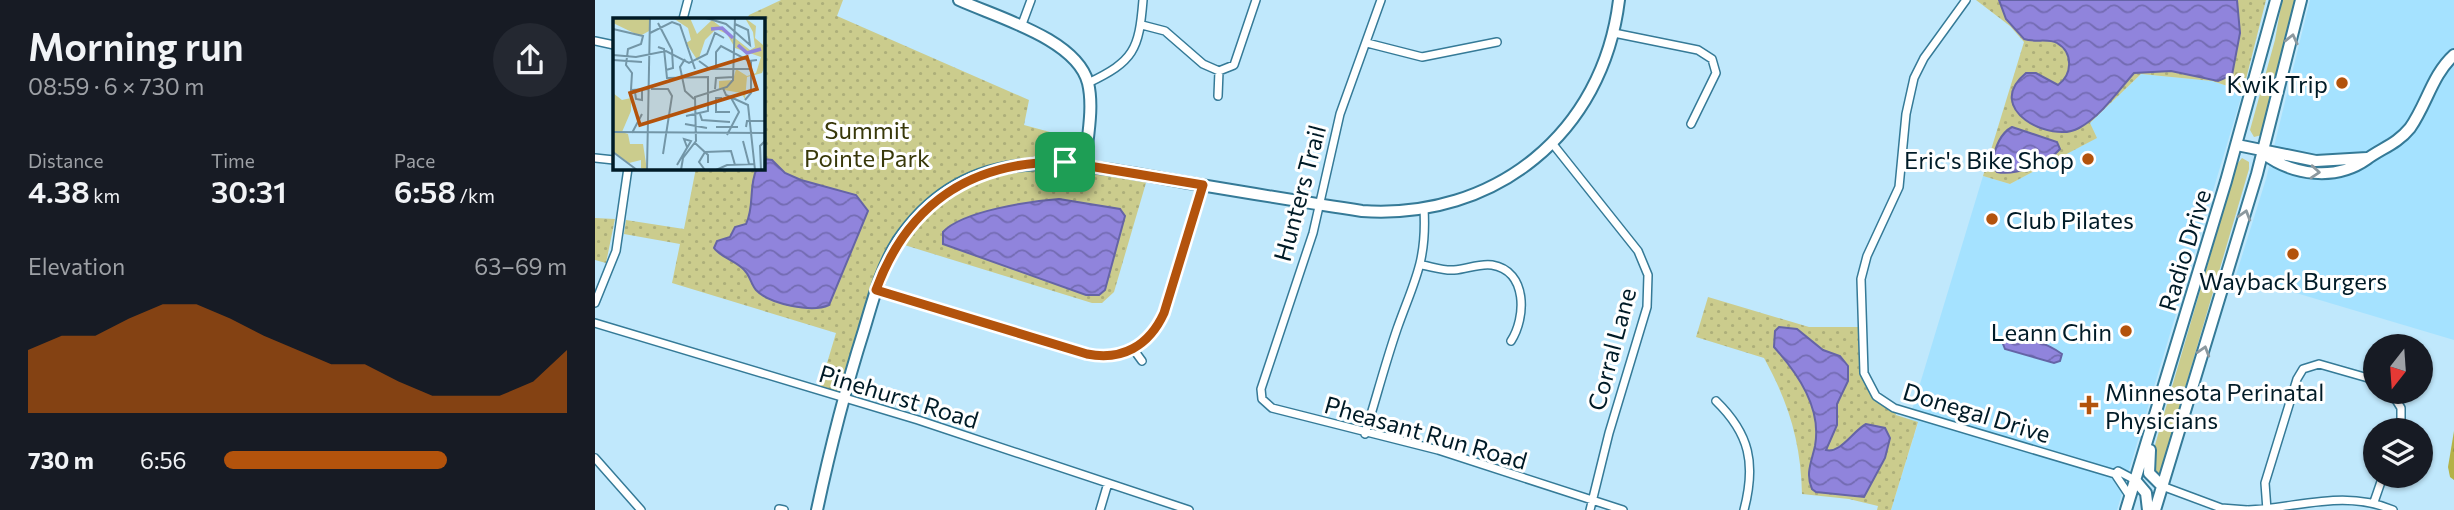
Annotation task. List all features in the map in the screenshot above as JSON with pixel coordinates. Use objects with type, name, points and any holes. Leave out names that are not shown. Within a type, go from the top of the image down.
[{"type":"street","points":[[683,18],[688,0]]},
{"type":"street","points":[[959,0],[1064,48],[1079,64],[1088,83],[1085,165]]},
{"type":"street","points":[[1020,27],[1031,0]]},
{"type":"street","points":[[1088,83],[1128,60],[1137,44],[1142,25],[1143,0]]},
{"type":"street","points":[[1142,25],[1165,31],[1203,64],[1219,71],[1234,65],[1256,0]]},
{"type":"street","name":"Hunters Trail","points":[[1262,399],[1261,389],[1313,233],[1340,114],[1381,0]]},
{"type":"street","points":[[817,510],[843,397],[876,290],[898,242],[922,212],[949,192],[981,174],[1023,163],[1085,165],[1386,213],[1424,209],[1494,186],[1534,160],[1572,122],[1592,93],[1614,33],[1619,0]]},
{"type":"street","name":"Donegal Drive","points":[[1966,0],[1924,58],[1915,78],[1906,114],[1899,187],[1863,271],[1860,298],[1867,381],[1876,396],[1895,408],[2115,474],[2118,471],[2135,480]]},
{"type":"street","name":"Radio Drive","points":[[2126,510],[2237,145],[2276,0]]},
{"type":"street","name":"Radio Drive","points":[[2155,510],[2263,153],[2301,0]]},
{"type":"street","points":[[1614,33],[1698,50],[1712,59],[1716,73],[1691,124]]},
{"type":"street","points":[[595,41],[613,45]]},
{"type":"street","points":[[1367,43],[1422,57],[1497,42]]},
{"type":"street","points":[[2237,145],[2263,153],[2278,165],[2314,173],[2352,169],[2367,158],[2385,151],[2403,135],[2419,112],[2437,74],[2454,55]]},
{"type":"street","points":[[1218,96],[1219,71]]},
{"type":"street","name":"Corral Lane","points":[[1552,143],[1638,251],[1649,275],[1647,307],[1609,433],[1590,510]]},
{"type":"street","points":[[595,158],[613,160]]},
{"type":"street","points":[[595,303],[616,251],[628,170]]},
{"type":"street","points":[[876,290],[1087,354],[1110,356],[1134,350],[1155,330],[1164,313],[1203,185]]},
{"type":"street","points":[[1365,434],[1397,328],[1422,265],[1426,239],[1424,209]]},
{"type":"street","points":[[1422,265],[1451,271],[1492,265],[1509,274],[1521,296],[1523,309],[1511,341]]},
{"type":"street","name":"Pinehurst Road","points":[[595,323],[843,397],[1189,510]]},
{"type":"street","points":[[1134,350],[1142,361]]},
{"type":"street","points":[[2266,510],[2265,483],[2297,379],[2303,369],[2319,364],[2363,377]]},
{"type":"street","name":"Pheasant Run Road","points":[[1262,399],[1272,408],[1365,434],[1450,453],[1623,510]]},
{"type":"street","points":[[1716,401],[1737,421],[1745,442],[1750,470],[1744,510]]},
{"type":"street","points":[[2154,417],[2148,467],[2152,478],[2162,486],[2221,508],[2266,510],[2336,499],[2374,502],[2393,510]]},
{"type":"street","points":[[595,458],[641,510]]},
{"type":"street","points":[[2115,474],[2125,486],[2130,498]]},
{"type":"street","points":[[2135,480],[2146,493],[2148,510]]},
{"type":"street","points":[[1100,510],[1108,483]]},
{"type":"street","points":[[2374,502],[2379,488]]},
{"type":"shaded area","points":[[2310,0],[2454,0],[2454,340],[2236,275],[2266,179]]},
{"type":"shaded area","points":[[2141,74],[2212,81],[2243,91],[2117,510],[1891,510],[1918,423],[1909,420],[1983,176],[2010,184],[2096,138],[2090,123]]},
{"type":"green space","name":"Summit Pointe Park","points":[[781,0],[843,0],[837,16],[1029,100],[1024,125],[1087,142],[1085,165],[1148,176],[1114,292],[1102,303],[1092,303],[898,243],[843,397],[819,390],[836,333],[672,283],[680,244],[624,234],[626,220],[684,229],[696,170],[765,170],[765,18],[748,18]]},
{"type":"green space","points":[[1976,0],[2266,0],[2243,91],[2212,81],[2141,74],[2090,123],[2097,138],[2010,184],[1983,176],[2024,42],[2010,26]]},
{"type":"green space","points":[[2282,0],[2294,0],[2294,10],[2262,135],[2254,137],[2250,130],[2275,40]]},
{"type":"green space","points":[[2242,158],[2249,162],[2249,169],[2159,477],[2153,463],[2155,445],[2237,164]]},
{"type":"green space","points":[[595,218],[615,219],[606,263],[595,260]]},
{"type":"green space","points":[[1708,297],[1809,327],[1862,327],[1864,364],[1869,381],[1894,408],[1896,415],[1918,422],[1891,510],[1877,510],[1878,506],[1849,499],[1802,494],[1799,458],[1792,424],[1764,358],[1696,337]]},
{"type":"green space","points":[[2454,431],[2454,480],[2450,477],[2448,467]]},
{"type":"water","points":[[1999,0],[2237,0],[2240,33],[2232,75],[2218,81],[2171,71],[2134,73],[2102,110],[2079,128],[2067,132],[2038,127],[2025,120],[2016,110],[2012,99],[2014,86],[2026,73],[2036,73],[2058,85],[2066,76],[2068,58],[2057,43],[2024,39],[2006,19]]},
{"type":"water","points":[[2012,127],[2057,142],[2060,149],[2048,159],[2031,167],[2013,172],[1997,172],[1992,165],[1996,149],[2000,138]]},
{"type":"water","points":[[765,159],[772,160],[785,173],[801,180],[856,195],[868,211],[829,305],[802,307],[780,303],[762,295],[742,268],[714,248],[717,241],[730,237],[735,227],[746,224],[756,170],[765,170]]},
{"type":"water","points":[[1059,199],[1120,209],[1125,216],[1105,290],[1099,295],[1086,295],[943,244],[943,232],[965,218],[1015,205]]},
{"type":"water","points":[[1779,327],[1797,329],[1823,350],[1840,356],[1848,366],[1848,381],[1837,404],[1837,425],[1826,450],[1836,449],[1866,424],[1885,428],[1890,438],[1885,458],[1864,497],[1816,492],[1812,489],[1809,472],[1815,446],[1815,418],[1806,392],[1774,347],[1775,331]]},
{"type":"water","points":[[2008,338],[2029,339],[2044,344],[2062,354],[2060,361],[2054,363],[2005,349],[2003,344]]},
{"type":"place","name":"Kwik Trip","points":[[2342,83]]},
{"type":"place","name":"Eric's Bike Shop","points":[[2088,159]]},
{"type":"place","name":"Club Pilates","points":[[1992,219]]},
{"type":"place","name":"Wayback Burgers","points":[[2293,254]]},
{"type":"place","name":"Leann Chin","points":[[2126,331]]},
{"type":"place","name":"Minnesota Perinatal Physicians","points":[[2089,405]]},
{"type":"route","points":[[1065,162],[1203,185],[1160,323],[1134,350],[1110,356],[1087,354],[876,290],[898,242],[922,212],[949,192],[981,174],[1000,168],[1023,163],[1065,162]]}]
